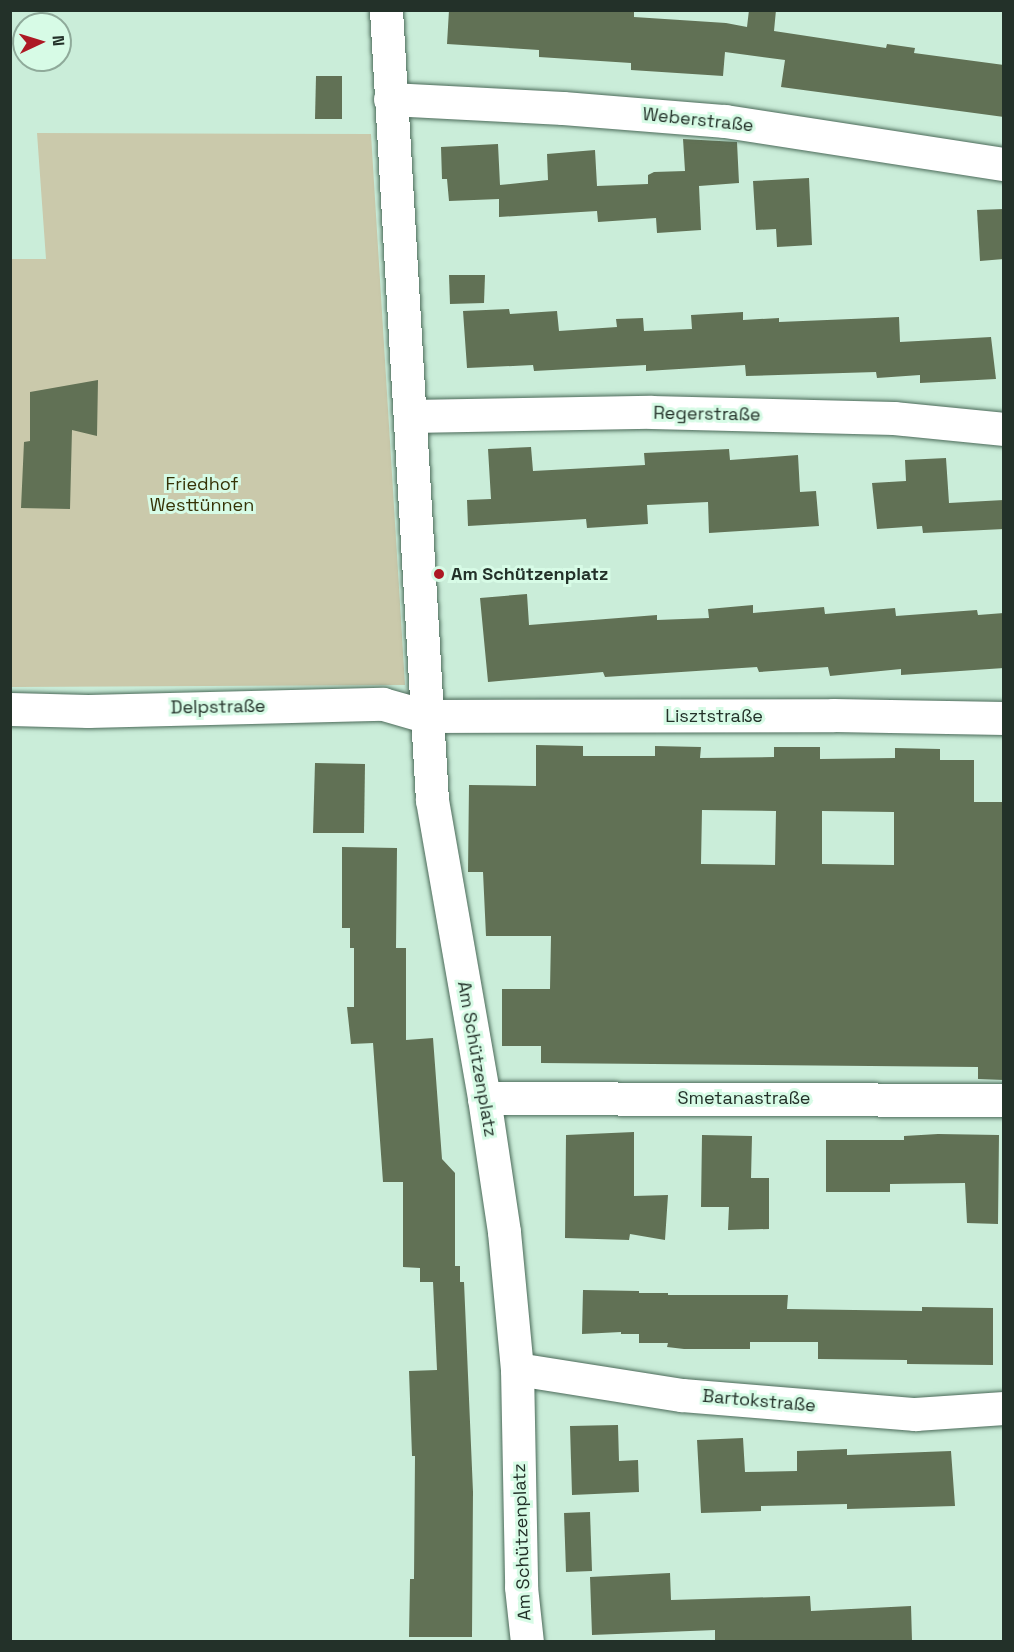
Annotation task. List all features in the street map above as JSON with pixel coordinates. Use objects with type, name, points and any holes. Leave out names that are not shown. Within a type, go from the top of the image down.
[{"type":"street","name":"Am Schützenplatz","points":[[386,10],[425,716],[432,800],[484,1098],[504,1232],[517,1369],[521,1587],[527,1641]]},
{"type":"street","name":"Weberstraße","points":[[390,99],[563,108],[725,121],[1004,164]]},
{"type":"street","name":"Regerstraße","points":[[410,416],[651,412],[894,418],[1004,429]]},
{"type":"street","name":"Delpstraße","points":[[10,709],[88,711],[383,704],[425,716]]},
{"type":"street","name":"Lisztstraße","points":[[425,716],[1004,718]]},
{"type":"street","name":"Smetanastraße","points":[[484,1098],[1004,1100]]},
{"type":"street","name":"Bartokstraße","points":[[517,1369],[682,1395],[915,1414],[1004,1408]]},
{"type":"green space","name":"Friedhof Westtünnen","points":[[37,133],[371,134],[405,685],[11,687],[10,259],[46,259]]},
{"type":"building","points":[[449,10],[634,10],[634,17],[726,23],[747,27],[749,10],[776,10],[774,31],[886,48],[887,44],[915,48],[914,53],[1004,65],[1004,117],[781,87],[785,60],[725,52],[723,76],[631,70],[631,63],[539,57],[539,50],[447,44]]},
{"type":"building","points":[[316,76],[342,76],[342,119],[315,119]]},
{"type":"building","points":[[683,139],[737,142],[739,183],[699,186],[701,230],[657,233],[656,218],[598,222],[597,211],[499,217],[499,199],[449,201],[447,179],[442,179],[441,147],[498,144],[500,185],[548,180],[547,154],[595,150],[597,186],[648,184],[648,175],[654,172],[685,171]]},
{"type":"building","points":[[809,178],[812,245],[777,247],[776,229],[756,230],[753,181]]},
{"type":"building","points":[[1004,209],[1004,259],[980,261],[977,210]]},
{"type":"building","points":[[449,275],[485,275],[484,303],[450,304]]},
{"type":"building","points":[[509,309],[510,314],[557,311],[559,331],[617,327],[616,319],[643,318],[644,331],[692,329],[691,315],[743,312],[743,320],[779,318],[779,322],[899,317],[900,342],[991,337],[996,379],[920,383],[920,375],[877,378],[876,372],[746,376],[745,365],[646,371],[646,365],[534,371],[533,365],[467,368],[463,311]]},
{"type":"building","points":[[98,380],[97,436],[72,430],[70,509],[21,508],[24,442],[30,441],[30,392]]},
{"type":"building","points":[[531,447],[533,471],[645,465],[644,453],[729,449],[730,460],[798,455],[800,492],[816,491],[819,526],[709,533],[708,502],[647,505],[648,524],[587,528],[586,519],[468,526],[467,500],[491,499],[488,449]]},
{"type":"building","points":[[946,458],[949,503],[1004,500],[1004,529],[923,533],[922,526],[877,529],[872,483],[906,481],[905,460]]},
{"type":"building","points":[[527,594],[529,625],[657,615],[657,620],[709,618],[708,609],[753,605],[753,613],[824,607],[825,614],[895,608],[896,616],[977,610],[978,615],[1004,613],[1004,668],[901,675],[901,669],[830,676],[828,667],[759,672],[757,667],[605,677],[603,672],[488,682],[480,598]]},
{"type":"building","points":[[536,745],[583,746],[583,756],[655,756],[655,746],[701,747],[700,758],[774,757],[774,747],[820,747],[820,759],[895,758],[895,748],[940,749],[940,760],[974,760],[974,802],[1004,802],[1004,1080],[978,1079],[978,1067],[541,1063],[541,1046],[502,1046],[502,989],[550,989],[551,936],[486,936],[483,872],[468,872],[469,785],[536,786]],"holes":[[[702,810],[776,811],[775,865],[701,864]],[[822,811],[894,812],[894,865],[822,864]]]},
{"type":"building","points":[[315,763],[365,764],[364,833],[313,833]]},
{"type":"building","points":[[342,847],[397,848],[396,948],[406,948],[406,1040],[433,1038],[442,1159],[455,1173],[455,1266],[460,1266],[460,1282],[464,1282],[473,1492],[472,1637],[409,1637],[410,1579],[414,1579],[415,1456],[412,1456],[409,1371],[437,1370],[433,1282],[420,1282],[420,1268],[403,1267],[403,1182],[383,1182],[373,1043],[351,1044],[347,1007],[354,1007],[354,948],[350,948],[350,928],[342,928]]},
{"type":"building","points":[[634,1132],[634,1196],[668,1195],[665,1240],[630,1234],[629,1240],[565,1238],[566,1135]]},
{"type":"building","points":[[702,1135],[752,1136],[751,1178],[769,1178],[769,1229],[728,1230],[729,1207],[701,1207]]},
{"type":"building","points":[[999,1135],[998,1224],[967,1223],[965,1183],[890,1184],[890,1192],[826,1192],[826,1140],[904,1140],[904,1136]]},
{"type":"building","points":[[583,1290],[639,1291],[639,1293],[668,1293],[668,1295],[788,1295],[787,1309],[922,1311],[922,1307],[993,1308],[993,1365],[907,1364],[907,1360],[818,1359],[818,1342],[750,1342],[750,1349],[684,1349],[667,1347],[668,1343],[639,1343],[639,1334],[621,1334],[621,1332],[582,1334]]},
{"type":"building","points":[[618,1425],[619,1461],[638,1460],[639,1492],[572,1495],[570,1426]]},
{"type":"building","points":[[743,1438],[745,1472],[797,1471],[797,1451],[847,1449],[847,1455],[951,1451],[955,1506],[847,1509],[847,1504],[761,1506],[761,1511],[701,1513],[697,1440]]},
{"type":"building","points":[[590,1512],[592,1571],[566,1572],[564,1513]]},
{"type":"building","points":[[670,1573],[671,1600],[810,1596],[811,1611],[911,1606],[912,1641],[715,1641],[715,1630],[592,1635],[590,1577]]},
{"type":"place","name":"Am Schützenplatz","points":[[439,574]]}]
